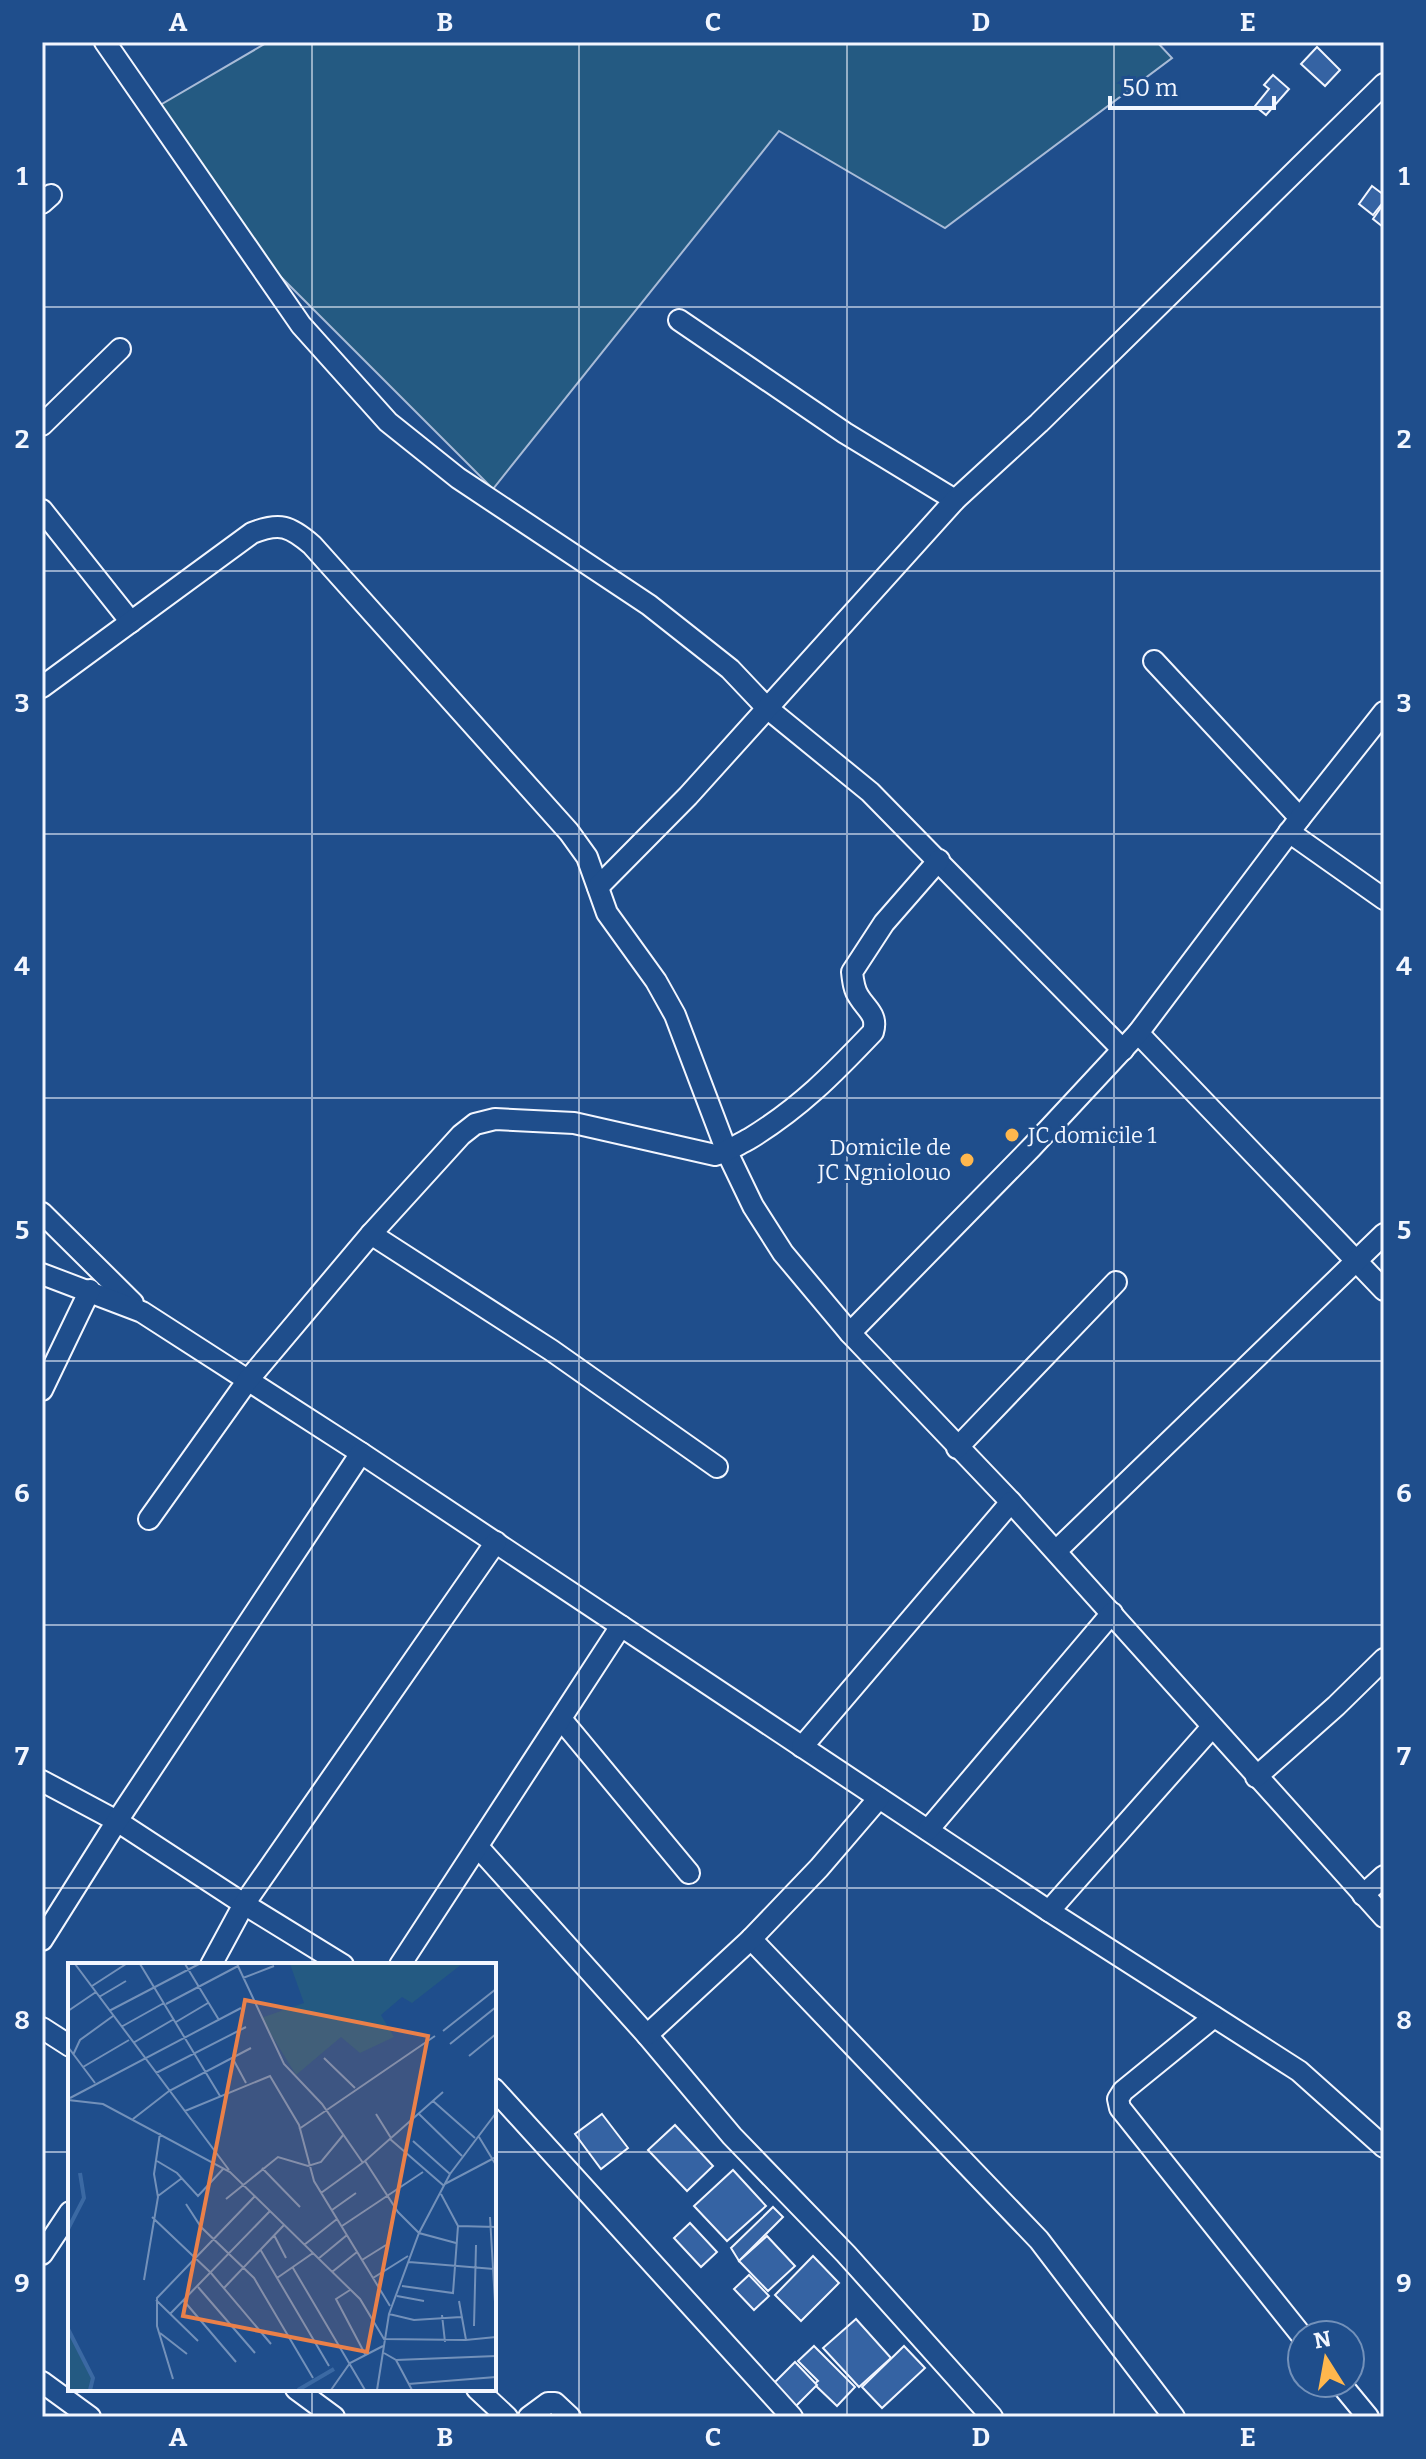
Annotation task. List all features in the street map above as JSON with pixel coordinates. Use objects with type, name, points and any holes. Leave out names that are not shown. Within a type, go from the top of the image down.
[{"type":"street","points":[[105,42],[301,325],[388,422],[458,478],[649,605],[730,669],[767,708],[870,792],[1123,1050]]},
{"type":"street","points":[[598,887],[688,796],[955,500],[1039,423],[1384,84]]},
{"type":"street","points":[[679,320],[845,433],[955,500]]},
{"type":"street","points":[[42,425],[120,349]]},
{"type":"street","points":[[42,510],[131,622]]},
{"type":"street","points":[[42,687],[252,533],[268,527],[284,526],[312,545],[569,832],[587,857],[607,913],[656,981],[675,1015],[727,1152],[753,1206],[783,1253],[850,1333],[1056,1551],[1384,1917]]},
{"type":"street","points":[[1154,661],[1295,825],[1384,899]]},
{"type":"street","points":[[850,1333],[1138,1033],[1384,712]]},
{"type":"street","points":[[149,1519],[248,1380],[371,1234],[461,1135],[475,1124],[495,1119],[574,1123],[715,1155],[727,1152],[781,1120],[805,1101],[873,1032],[875,1023],[872,1014],[857,996],[852,972],[884,923],[939,860]]},
{"type":"street","points":[[1138,1033],[1384,1290]]},
{"type":"street","points":[[42,1213],[142,1312]]},
{"type":"street","points":[[371,1234],[551,1350],[717,1467]]},
{"type":"street","points":[[1056,1551],[1384,1234]]},
{"type":"street","points":[[42,1274],[142,1312],[361,1453],[1049,1911],[1299,2071],[1384,2147]]},
{"type":"street","points":[[957,1448],[1116,1282]]},
{"type":"street","points":[[42,1390],[90,1290]]},
{"type":"street","points":[[42,1940],[117,1821],[361,1453]]},
{"type":"street","points":[[802,1747],[1011,1502]]},
{"type":"street","points":[[212,1963],[244,1904],[496,1542]]},
{"type":"street","points":[[928,1830],[1112,1613]]},
{"type":"street","points":[[401,1963],[621,1626]]},
{"type":"street","points":[[1256,1777],[1384,1659]]},
{"type":"street","points":[[561,1719],[689,1873]]},
{"type":"street","points":[[1049,1911],[1212,1727]]},
{"type":"street","points":[[42,1781],[117,1821],[340,1963]]},
{"type":"street","points":[[647,2035],[751,1939],[819,1868],[879,1798]]},
{"type":"street","points":[[478,1847],[647,2035],[732,2136],[846,2254],[992,2417]]},
{"type":"street","points":[[1363,1895],[1384,1876]]},
{"type":"street","points":[[751,1939],[1039,2240],[1174,2417]]},
{"type":"street","points":[[1214,2017],[1123,2091],[1118,2099],[1120,2108],[1288,2319]]},
{"type":"street","points":[[42,2028],[68,2045]]},
{"type":"street","points":[[496,2091],[792,2417]]},
{"type":"street","points":[[42,2254],[68,2217]]},
{"type":"street","points":[[42,2382],[90,2417]]},
{"type":"street","points":[[299,2391],[334,2417]]},
{"type":"street","points":[[479,2391],[507,2417]]},
{"type":"street","points":[[1353,2399],[1368,2417]]},
{"type":"street","points":[[529,2417],[548,2403],[555,2403],[570,2417]]},
{"type":"shaded area","points":[[268,42],[1157,42],[1172,58],[945,228],[779,131],[493,489],[279,275],[150,111]]},
{"type":"building","points":[[1317,47],[1340,70],[1325,86],[1301,64]]},
{"type":"building","points":[[1273,75],[1289,89],[1266,115],[1255,106],[1269,89],[1264,85]]},
{"type":"building","points":[[1372,186],[1384,195],[1384,201],[1373,215],[1359,204]]},
{"type":"building","points":[[1384,203],[1384,225],[1383,227],[1373,219]]},
{"type":"building","points":[[602,2114],[628,2148],[601,2169],[575,2134]]},
{"type":"building","points":[[675,2125],[713,2166],[687,2191],[648,2150]]},
{"type":"building","points":[[733,2170],[766,2206],[727,2241],[694,2206]]},
{"type":"building","points":[[773,2207],[783,2217],[739,2261],[731,2248]]},
{"type":"building","points":[[690,2223],[717,2252],[701,2267],[674,2238]]},
{"type":"building","points":[[767,2236],[795,2266],[768,2291],[739,2261]]},
{"type":"building","points":[[813,2256],[839,2283],[801,2321],[775,2295]]},
{"type":"building","points":[[749,2275],[769,2296],[754,2310],[734,2289]]},
{"type":"building","points":[[856,2319],[891,2358],[859,2387],[823,2348]]},
{"type":"building","points":[[814,2346],[855,2387],[837,2406],[814,2384],[818,2381],[798,2361]]},
{"type":"building","points":[[904,2346],[925,2368],[882,2408],[862,2387]]},
{"type":"building","points":[[795,2362],[817,2385],[790,2412],[768,2389]]},
{"type":"place","name":"JC domicile 1","points":[[1012,1135]]},
{"type":"place","name":"Domicile de JC Ngniolouo","points":[[967,1160]]}]
